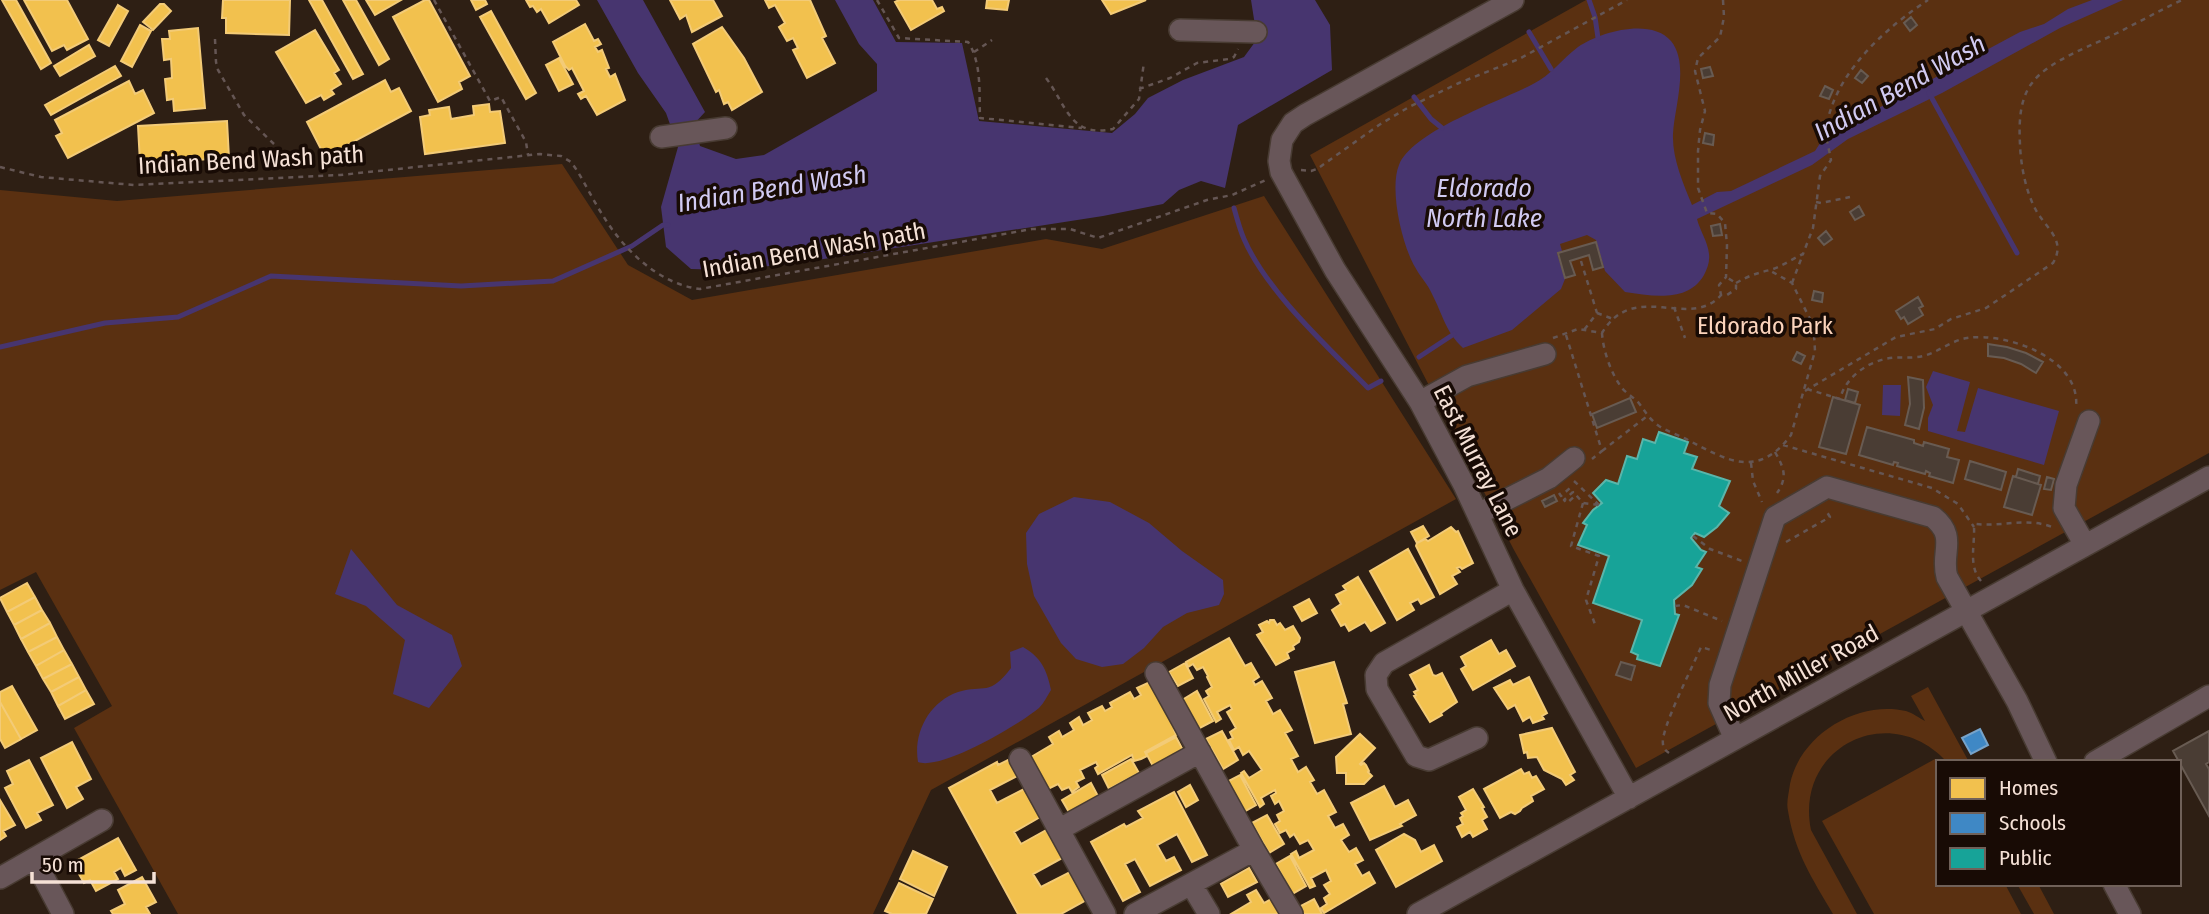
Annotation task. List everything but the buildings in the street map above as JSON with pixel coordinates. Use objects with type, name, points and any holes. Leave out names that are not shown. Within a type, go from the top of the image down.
[{"type":"street","name":"East Murray Lane","points":[[1512,0],[1293,123],[1286,132],[1279,151],[1281,172],[1341,279],[1420,402],[1478,514],[1513,590],[1629,797]]},
{"type":"street","points":[[1180,30],[1247,32]]},
{"type":"street","points":[[661,137],[726,128]]},
{"type":"street","points":[[1420,402],[1467,376],[1549,346]]},
{"type":"street","points":[[2083,415],[2066,485],[2064,508],[2085,545]]},
{"type":"street","points":[[1478,514],[1549,478],[1574,458]]},
{"type":"street","name":"North Miller Road","points":[[1418,914],[2209,477]]},
{"type":"street","points":[[1735,739],[1719,703],[1720,689],[1753,558],[1775,517],[1827,487],[1933,517],[1943,525],[1948,549],[1944,565],[1947,577],[2017,701],[2045,760]]},
{"type":"street","points":[[1477,738],[1429,760],[1416,756],[1377,689],[1376,675],[1384,663],[1513,590]]},
{"type":"street","points":[[1156,673],[1292,914]]},
{"type":"street","points":[[2098,760],[2209,696]]},
{"type":"street","points":[[1059,829],[1200,752]]},
{"type":"street","points":[[1020,759],[1105,914]]},
{"type":"street","points":[[0,878],[102,820]]},
{"type":"street","points":[[1135,914],[1254,850]]},
{"type":"street","points":[[34,859],[63,914]]},
{"type":"street","points":[[1191,884],[1209,914]]},
{"type":"street","points":[[2114,886],[2130,914]]},
{"type":"path","points":[[434,0],[490,101],[501,97],[526,142],[528,155]]},
{"type":"path","points":[[877,0],[899,38],[968,42],[974,52],[980,118],[1113,129],[1139,99],[1144,62]]},
{"type":"path","points":[[1296,169],[1311,172],[1317,169],[1409,107],[1519,59],[1627,0]]},
{"type":"path","points":[[1721,295],[1719,285],[1726,276],[1725,223],[1717,214],[1707,214],[1701,201],[1698,151],[1705,111],[1695,71],[1698,58],[1720,37],[1724,17],[1723,0]]},
{"type":"path","points":[[1792,283],[1813,228],[1820,176],[1831,160],[1826,131],[1832,106],[1847,77],[1882,36],[1905,15],[1928,0]]},
{"type":"path","points":[[1806,390],[1896,337],[1935,329],[1951,318],[1986,308],[2053,263],[2058,254],[2058,246],[2053,233],[2036,211],[2027,188],[2021,156],[2020,116],[2024,98],[2032,82],[2045,71],[2182,0]]},
{"type":"path","points":[[1139,89],[1170,78],[1197,63],[1234,57],[1247,32]]},
{"type":"path","points":[[215,38],[218,70],[244,115],[274,144]]},
{"type":"path","points":[[974,52],[992,40]]},
{"type":"path","points":[[1046,78],[1071,120],[1082,128]]},
{"type":"path","name":"Indian Bend Wash path","points":[[0,167],[41,177],[134,185],[340,175],[528,155],[561,156],[571,162],[601,213],[622,242],[652,269],[673,282],[700,289],[1032,229],[1070,229],[1098,238],[1207,200],[1232,195],[1266,180]]},
{"type":"path","points":[[1816,202],[1850,197]]},
{"type":"path","points":[[1736,283],[1803,254]]},
{"type":"path","points":[[1581,261],[1597,313]]},
{"type":"path","points":[[1602,332],[1617,380],[1647,416],[1661,428],[1726,460],[1751,463],[1763,459],[1775,452],[1791,435],[1815,351],[1811,321],[1792,283],[1769,270]]},
{"type":"path","points":[[1726,276],[1736,283]]},
{"type":"path","points":[[1602,332],[1613,319],[1634,307],[1702,308],[1712,305],[1721,295],[1732,293],[1736,289],[1736,283]]},
{"type":"path","points":[[1674,307],[1685,338]]},
{"type":"path","points":[[1597,313],[1613,319]]},
{"type":"path","points":[[1584,330],[1597,313]]},
{"type":"path","points":[[1549,346],[1578,329],[1602,332]]},
{"type":"path","points":[[1806,390],[1840,399],[1843,386],[1854,374],[1884,359],[1925,356],[1967,338],[1998,338],[2027,345],[2053,362],[2073,386],[2083,415]]},
{"type":"path","points":[[1602,451],[1647,416]]},
{"type":"path","points":[[1783,445],[1933,488],[1958,504],[1974,527],[1973,559],[1981,581]]},
{"type":"path","points":[[1775,452],[1785,471],[1783,484],[1775,495]]},
{"type":"path","points":[[1824,466],[1826,458]]},
{"type":"path","points":[[1751,463],[1757,495],[1762,502],[1769,499]]},
{"type":"path","points":[[1556,490],[1561,496],[1570,488],[1573,492],[1564,500],[1567,503],[1576,495],[1583,503],[1599,505],[1574,481]]},
{"type":"path","points":[[1583,503],[1571,546],[1599,556],[1586,600],[1596,627]]},
{"type":"path","points":[[1693,536],[1710,549],[1753,558],[1830,517],[1823,505]]},
{"type":"path","points":[[1974,527],[1976,524],[1992,526],[2016,521],[2044,524],[2057,529]]},
{"type":"path","points":[[1675,606],[1683,606],[1722,621]]},
{"type":"path","points":[[1718,631],[1726,610]]},
{"type":"path","points":[[1669,753],[1663,747],[1663,741],[1672,715],[1702,647],[1712,650],[1715,640]]},
{"type":"green space","name":"Eldorado Park","points":[[1586,0],[2209,0],[2209,453],[1636,768],[1514,550],[1310,155]]},
{"type":"green space","points":[[562,164],[628,265],[692,300],[1046,239],[1102,249],[1264,196],[1456,499],[931,790],[873,914],[178,914],[74,728],[112,706],[36,572],[0,590],[0,190],[117,201]]},
{"type":"green space","points":[[1928,687],[1968,760],[1945,760],[1924,743],[1899,734],[1874,734],[1851,741],[1832,755],[1817,776],[1810,801],[1811,830],[1857,914],[1833,914],[1805,865],[1791,826],[1787,801],[1796,766],[1805,750],[1818,736],[1850,716],[1887,709],[1906,711],[1925,721],[1911,696]]},
{"type":"green space","points":[[1935,759],[1936,886],[2006,886],[2021,914],[1874,914],[1822,821]]},
{"type":"green space","points":[[2018,886],[2039,886],[2054,914],[2034,914]]},
{"type":"water","points":[[597,0],[643,0],[705,112],[694,124],[700,146],[736,159],[764,155],[877,91],[877,64],[859,44],[835,0],[873,0],[896,42],[962,43],[979,121],[1112,133],[1135,114],[1148,98],[1183,80],[1244,57],[1255,42],[1251,0],[1315,0],[1330,25],[1332,70],[1238,125],[1225,188],[1201,181],[1179,190],[1163,204],[1103,216],[791,264],[729,270],[691,269],[666,247],[661,207],[678,147],[666,113],[638,73]]},
{"type":"water","name":"Eldorado North Lake","points":[[2092,0],[2123,0],[2060,28],[1942,93],[1848,139],[1812,165],[1697,219],[1708,250],[1709,263],[1697,284],[1679,294],[1658,296],[1625,292],[1605,271],[1596,240],[1587,235],[1560,244],[1562,251],[1557,253],[1565,279],[1561,289],[1512,330],[1463,348],[1448,329],[1430,290],[1410,257],[1398,217],[1395,188],[1399,165],[1407,152],[1421,140],[1459,118],[1539,81],[1578,47],[1599,36],[1625,29],[1651,30],[1671,41],[1677,51],[1680,87],[1673,143],[1679,170],[1692,205],[1717,192],[1731,191],[1815,151],[1826,134],[1846,130],[1858,119],[2020,32],[2044,24],[2068,9]]},
{"type":"water","points":[[1933,371],[1970,382],[1957,431],[1965,432],[1978,388],[2059,411],[2044,465],[1928,431],[1928,418],[1933,405],[1926,387]]},
{"type":"water","points":[[1883,385],[1901,385],[1900,416],[1882,415]]},
{"type":"water","points":[[1074,497],[1110,502],[1149,523],[1223,580],[1224,594],[1219,605],[1187,613],[1163,627],[1144,648],[1123,664],[1102,667],[1076,659],[1061,643],[1034,596],[1027,564],[1026,533],[1039,514]]},
{"type":"water","points":[[351,549],[397,605],[452,635],[462,666],[429,708],[393,694],[405,640],[366,606],[335,594]]},
{"type":"water","points":[[1023,647],[1039,660],[1051,690],[1039,708],[961,753],[944,760],[918,762],[918,740],[931,711],[958,692],[986,688],[997,683],[1011,668],[1010,652]]},
{"type":"waterway","points":[[1589,0],[1598,38]]},
{"type":"waterway","points":[[1529,32],[1551,69]]},
{"type":"waterway","points":[[1929,93],[2017,253]]},
{"type":"waterway","points":[[1414,97],[1431,119],[1442,128]]},
{"type":"waterway","name":"Indian Bend Wash","points":[[1234,208],[1254,259],[1283,299],[1368,388],[1381,381]]},
{"type":"waterway","name":"Indian Bend Wash","points":[[0,347],[105,323],[178,317],[271,276],[461,286],[553,281],[632,246],[663,225],[668,225]]},
{"type":"waterway","name":"Indian Bend Wash","points":[[1419,357],[1454,334]]}]
